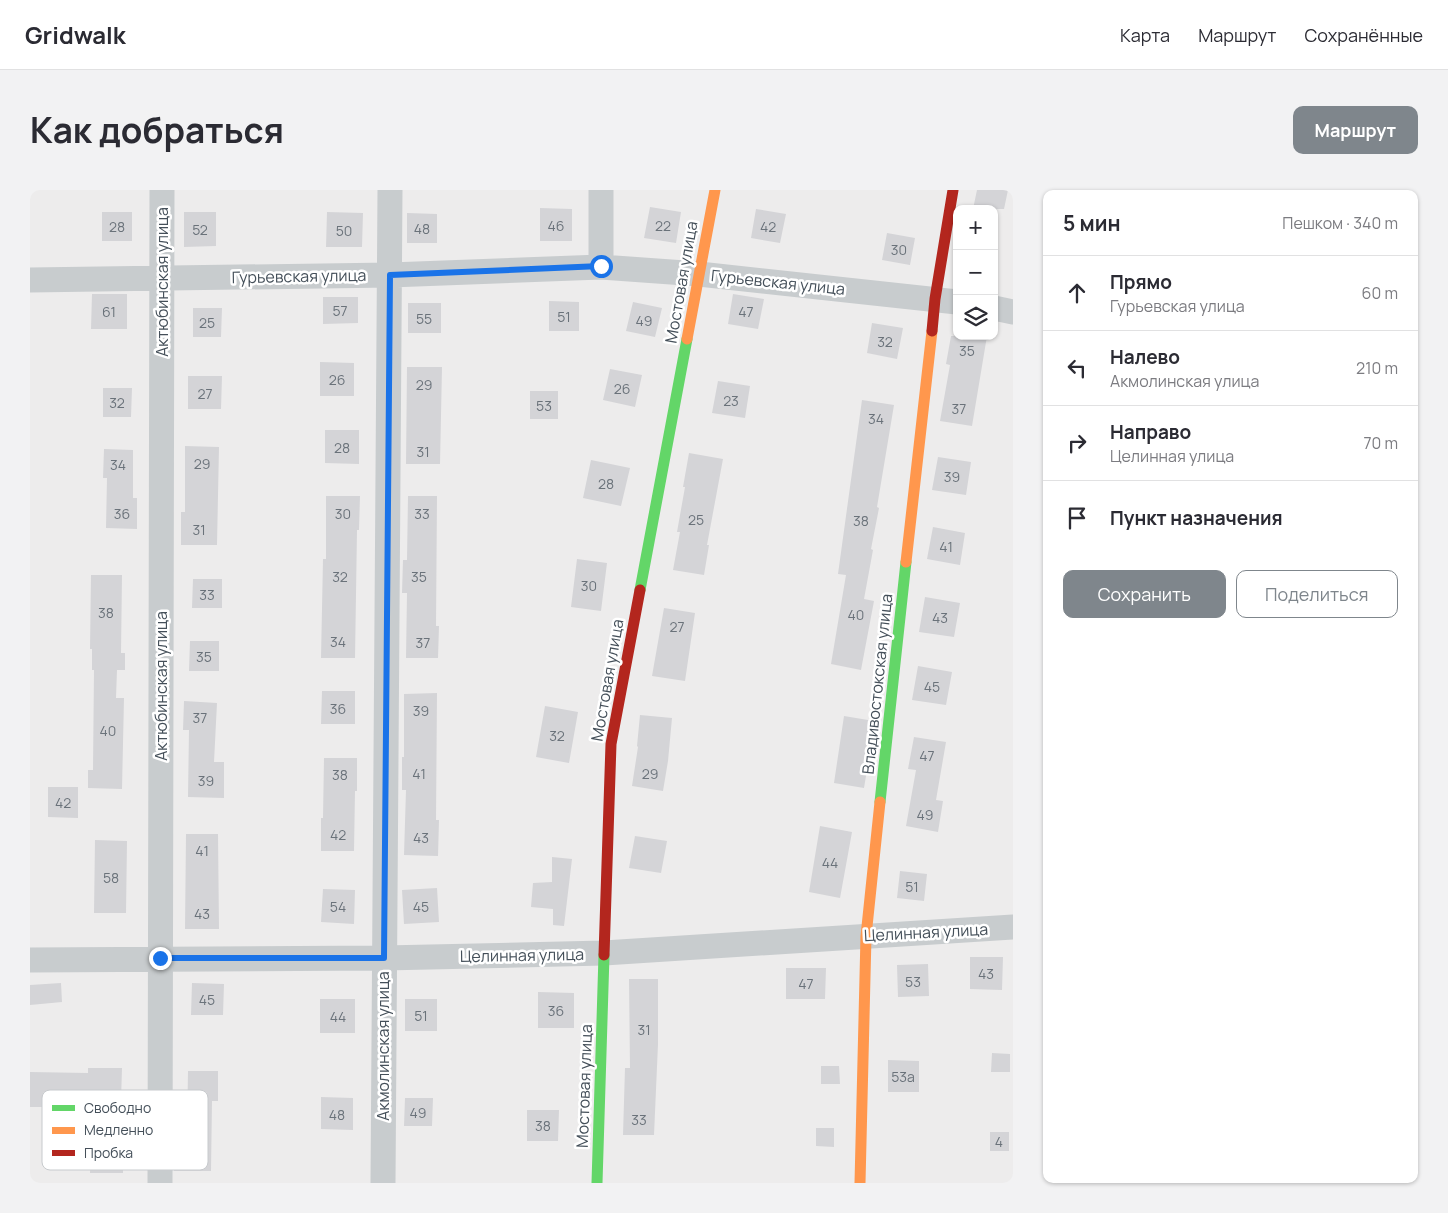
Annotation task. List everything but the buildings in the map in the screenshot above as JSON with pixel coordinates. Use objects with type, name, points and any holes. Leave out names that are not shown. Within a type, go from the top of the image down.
[{"type":"street","name":"Актюбинская улица","points":[[160,1090],[162,190]]},
{"type":"street","name":"Акмолинская улица","points":[[383,1183],[390,190]]},
{"type":"street","points":[[601,190],[601,266]]},
{"type":"street","name":"Мостовая улица","points":[[597,1183],[611,744],[714,190]]},
{"type":"street","name":"Владивостокская улица","points":[[860,1183],[866,936],[946,300],[953,190]]},
{"type":"street","name":"Гурьевская улица","points":[[30,280],[390,275],[601,266],[699,274],[946,300]]},
{"type":"street","points":[[998,309],[1013,312]]},
{"type":"street","name":"Целинная улица","points":[[30,960],[384,958],[604,954],[1013,927]]},
{"type":"street","name":"Актюбинская улица","points":[[160,1170],[160,1183]]},
{"type":"traffic: fast","points":[[640,590],[687,339]]},
{"type":"traffic: fast","points":[[880,802],[906,562]]},
{"type":"traffic: fast","points":[[597,1183],[604,955]]},
{"type":"traffic: slow","points":[[687,339],[715,190]]},
{"type":"traffic: slow","points":[[906,562],[932,331]]},
{"type":"traffic: slow","points":[[860,1183],[866,936],[880,802]]},
{"type":"traffic: jam","points":[[932,331],[935,299],[953,190]]},
{"type":"traffic: jam","points":[[604,955],[611,744],[640,590]]},
{"type":"route","points":[[160,958],[384,958],[390,275],[601,266]]}]
